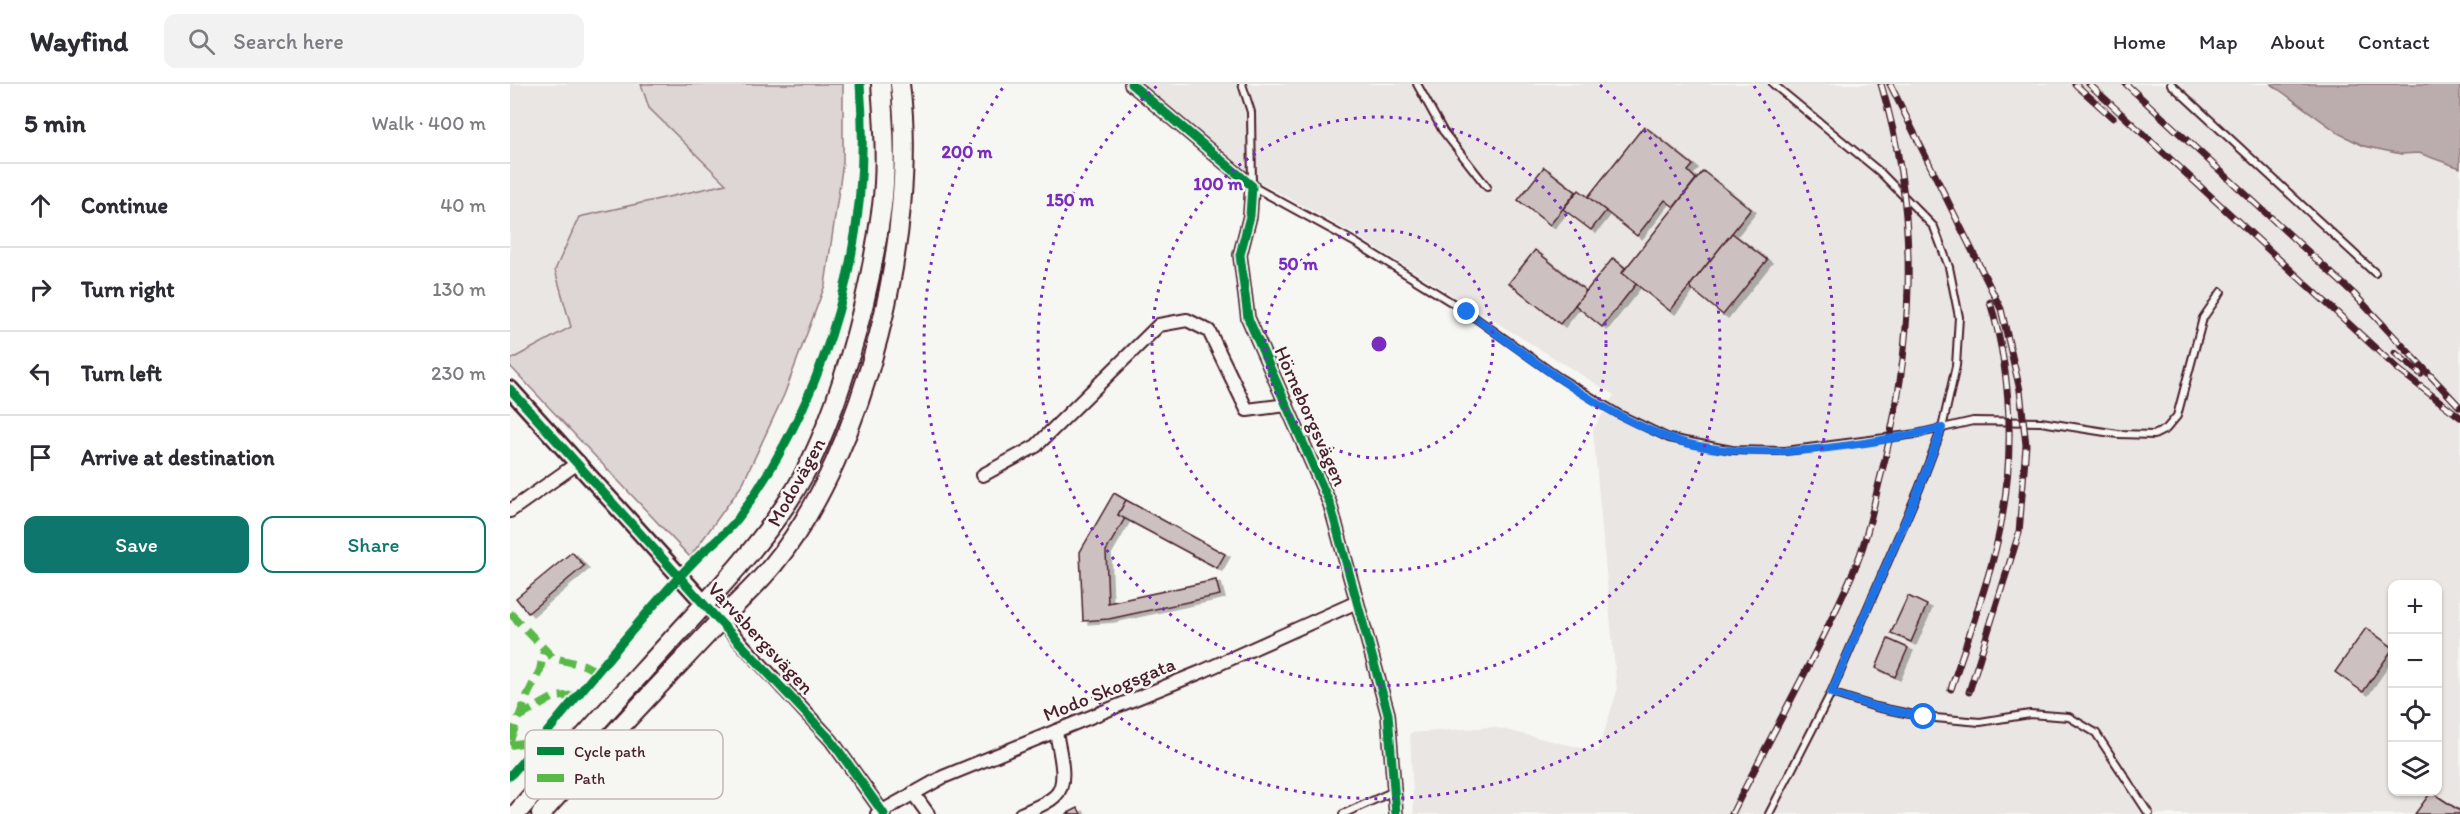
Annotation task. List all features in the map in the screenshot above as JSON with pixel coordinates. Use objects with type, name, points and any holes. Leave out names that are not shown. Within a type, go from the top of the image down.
[{"type":"main road","name":"Modovägen","points":[[592,730],[754,550],[789,501],[817,447],[842,379],[857,329],[882,205],[885,148],[881,84]]},
{"type":"main road","name":"Modovägen","points":[[619,730],[774,564],[808,513],[837,457],[866,385],[880,335],[901,212],[900,84]]},
{"type":"main road","name":"Modovägen","points":[[516,814],[530,799]]},
{"type":"main road","name":"Modovägen","points":[[542,814],[556,799]]},
{"type":"street","points":[[1131,84],[1252,186]]},
{"type":"street","name":"Hörneborgsvägen","points":[[1252,186],[1250,216],[1240,255],[1248,318],[1330,504],[1388,714],[1396,814]]},
{"type":"street","points":[[983,475],[1036,446],[1159,325],[1187,320],[1209,331],[1247,410],[1287,405]]},
{"type":"street","name":"Varvsbergsvägen","points":[[510,389],[579,462],[719,621],[831,740],[881,813]]},
{"type":"street","points":[[510,511],[579,462]]},
{"type":"street","name":"Modo Skogsgata","points":[[881,813],[943,777],[1201,672],[1357,602]]},
{"type":"street","points":[[1021,814],[1055,797],[1060,790],[1062,779],[1056,731]]},
{"type":"street","points":[[913,793],[928,814]]},
{"type":"lane","points":[[1242,84],[1251,112],[1252,186],[1376,256],[1619,414],[1669,438],[1732,450],[1785,451],[1891,438],[1973,421],[2041,422],[2118,434],[2154,435],[2166,429],[2177,416],[2203,318],[2221,292]]},
{"type":"lane","points":[[1417,84],[1443,131],[1487,187]]},
{"type":"lane","points":[[1769,814],[1831,693],[1919,489],[1942,428],[1956,366],[1959,317],[1949,267],[1934,227],[1880,172],[1773,84]]},
{"type":"lane","points":[[2170,84],[2374,273]]},
{"type":"lane","points":[[1831,693],[1876,707],[1924,717],[1980,722],[2030,714],[2069,717],[2096,733],[2149,814]]},
{"type":"lane","points":[[1342,814],[1394,790]]},
{"type":"shaded area","points":[[510,84],[641,84],[649,109],[727,184],[579,217],[555,270],[571,327],[510,360]]},
{"type":"shaded area","points":[[641,84],[843,84],[843,162],[825,285],[784,395],[742,485],[690,557],[510,366],[510,360],[571,327],[555,270],[579,217],[726,184],[649,108]]},
{"type":"shaded area","points":[[1142,84],[2271,84],[2283,95],[2401,154],[2419,153],[2460,168],[2460,814],[1414,814],[1410,733],[1493,727],[1598,752],[1617,691],[1593,430],[1614,395],[1352,233],[1247,175]]},
{"type":"shaded area","points":[[2271,84],[2460,84],[2460,168],[2419,153],[2401,154],[2364,146],[2340,134]]},
{"type":"building","points":[[1644,126],[1693,165],[1688,171],[1696,179],[1674,207],[1665,200],[1637,236],[1588,197]]},
{"type":"building","points":[[1544,167],[1576,192],[1550,225],[1518,200]]},
{"type":"building","points":[[1703,171],[1751,209],[1670,311],[1622,273]]},
{"type":"building","points":[[1579,190],[1606,211],[1591,230],[1563,209]]},
{"type":"building","points":[[1732,233],[1767,260],[1723,315],[1689,287]]},
{"type":"building","points":[[1535,250],[1586,291],[1560,324],[1509,283]]},
{"type":"building","points":[[1613,258],[1625,268],[1622,273],[1636,284],[1602,327],[1575,305]]},
{"type":"building","points":[[1114,493],[1126,500],[1118,515],[1125,518],[1106,551],[1108,603],[1216,580],[1220,595],[1109,619],[1083,621],[1080,552]]},
{"type":"building","points":[[1126,500],[1225,554],[1217,568],[1118,515]]},
{"type":"building","points":[[572,552],[584,566],[528,613],[516,598]]},
{"type":"building","points":[[1908,596],[1927,605],[1911,642],[1891,633]]},
{"type":"building","points":[[2366,628],[2388,644],[2388,656],[2363,692],[2335,672]]},
{"type":"building","points":[[1888,639],[1908,648],[1895,677],[1876,668]]},
{"type":"building","points":[[2428,796],[2437,796],[2460,811],[2460,814],[2415,814]]},
{"type":"building","points":[[1078,808],[1081,814],[1066,814]]},
{"type":"railway","points":[[1732,814],[1854,570],[1868,527],[1891,433],[1906,333],[1907,234],[1894,134],[1881,84]]},
{"type":"railway","points":[[1890,84],[2001,309],[2020,390],[2026,445],[2019,533],[1969,692]]},
{"type":"railway","points":[[2075,84],[2113,118]]},
{"type":"railway","points":[[2089,84],[2399,370],[2460,417]]},
{"type":"railway","points":[[2126,84],[2354,294],[2460,407]]},
{"type":"railway","points":[[1951,689],[1993,559],[2005,496],[2008,463],[2008,398],[2004,365],[1990,302]]},
{"type":"railway","points":[[2395,353],[2421,374]]},
{"type":"marked path","points":[[510,613],[553,658],[584,665],[598,672]]},
{"type":"marked path","points":[[510,740],[540,670],[544,650]]},
{"type":"marked path","points":[[519,717],[554,697],[579,695]]},
{"type":"marked path","points":[[510,745],[525,744]]},
{"type":"cycle path","points":[[549,730],[682,573],[739,517],[771,468],[798,418],[821,365],[838,311],[851,256],[859,199],[862,142],[860,84]]},
{"type":"cycle path","points":[[1131,84],[1252,186],[1250,216],[1240,255],[1248,318],[1330,504],[1388,714],[1396,814]]},
{"type":"cycle path","points":[[510,389],[719,621],[831,740],[884,814]]},
{"type":"cycle path","points":[[510,776],[525,758]]},
{"type":"route","points":[[1467,312],[1557,376],[1619,414],[1669,438],[1732,450],[1785,451],[1891,438],[1942,428],[1919,489],[1831,693],[1876,707],[1924,717]]}]
